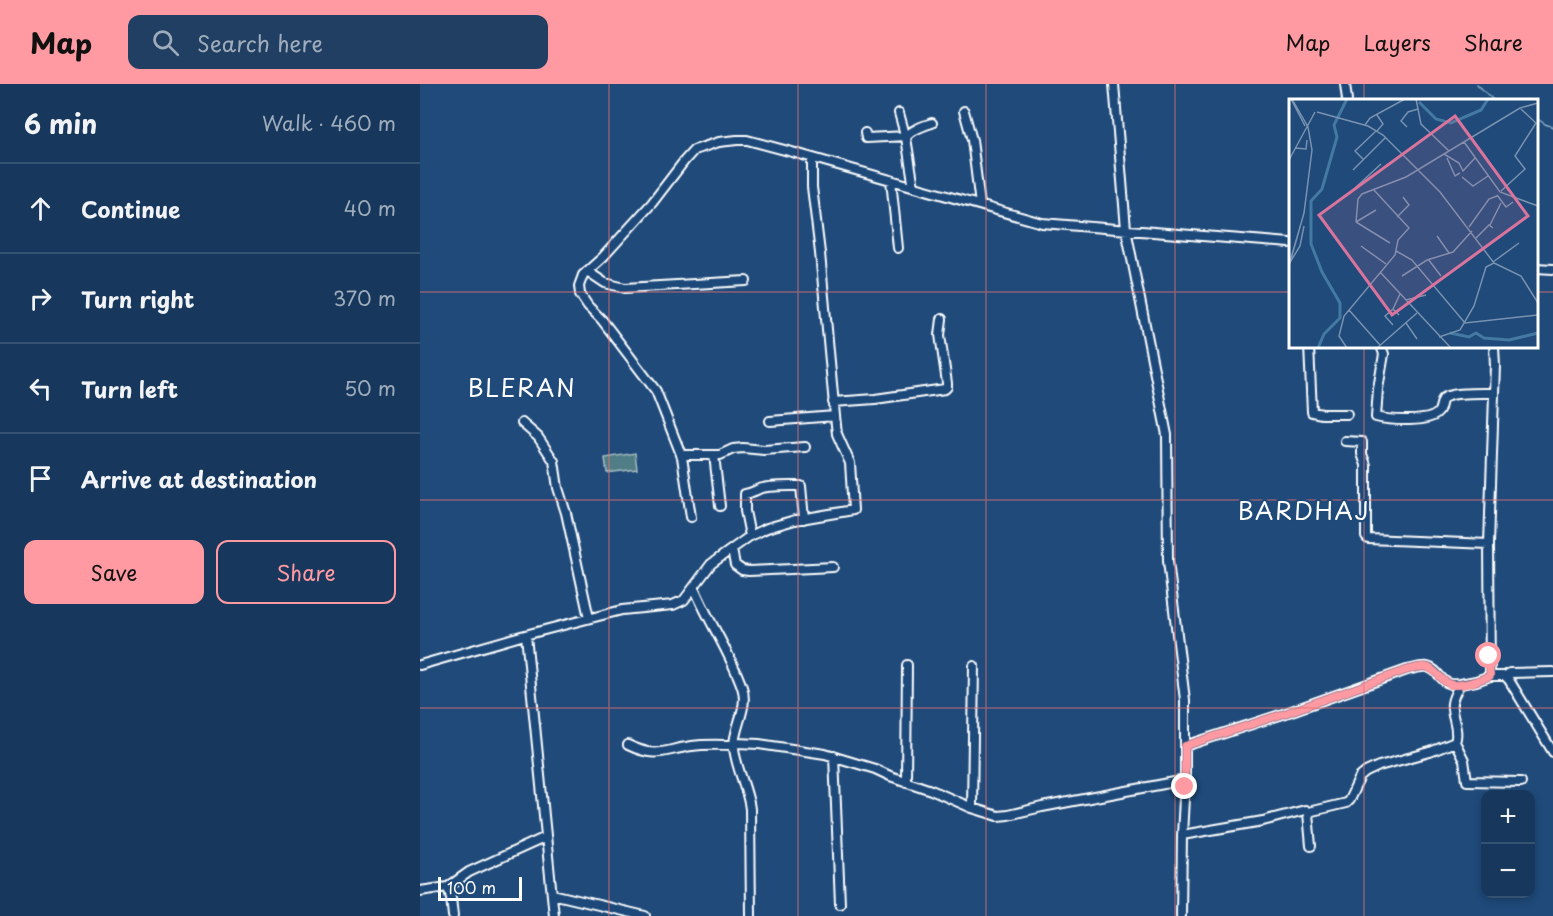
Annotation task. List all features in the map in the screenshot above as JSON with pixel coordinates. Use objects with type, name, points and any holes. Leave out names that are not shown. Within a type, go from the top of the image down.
[{"type":"street","points":[[1114,84],[1126,229],[1167,435],[1168,561],[1185,700],[1181,916]]},
{"type":"street","points":[[1345,84],[1347,99]]},
{"type":"street","points":[[964,111],[974,151],[980,206]]},
{"type":"street","points":[[899,112],[907,136],[914,187]]},
{"type":"street","points":[[865,133],[866,138],[907,136],[932,123]]},
{"type":"street","points":[[691,517],[681,455],[656,391],[602,320],[588,306],[580,294],[579,286],[587,271],[603,257],[652,203],[694,150],[719,142],[747,140],[1042,224],[1289,243]]},
{"type":"street","points":[[420,665],[622,610],[673,605],[684,600],[711,564],[750,536],[768,528],[854,509],[850,463],[837,434],[833,402],[812,187],[812,158]]},
{"type":"street","points":[[891,180],[898,248]]},
{"type":"street","points":[[1538,268],[1553,269]]},
{"type":"street","points":[[587,271],[605,283],[625,288],[746,281]]},
{"type":"street","points":[[833,402],[886,398],[945,389],[947,383],[940,335],[942,319]]},
{"type":"street","points":[[1309,348],[1312,412],[1347,414]]},
{"type":"street","points":[[1382,348],[1384,354],[1376,417],[1405,420],[1422,418],[1435,415],[1439,411],[1441,401],[1448,396],[1494,393]]},
{"type":"street","points":[[1490,676],[1489,544],[1494,348]]},
{"type":"street","points":[[770,421],[835,416]]},
{"type":"street","points":[[522,423],[538,437],[554,461],[558,488],[566,513],[589,618]]},
{"type":"street","points":[[1345,441],[1362,442],[1365,465],[1366,537],[1368,539],[1489,544]]},
{"type":"street","points":[[681,455],[720,455],[743,448],[764,450],[805,447]]},
{"type":"street","points":[[714,455],[720,506]]},
{"type":"street","points":[[750,536],[745,511],[745,494],[754,493],[757,489],[801,486],[804,519]]},
{"type":"street","points":[[732,549],[735,565],[742,570],[833,567]]},
{"type":"street","points":[[694,587],[743,689],[744,700],[734,745],[750,809],[751,916]]},
{"type":"street","points":[[526,635],[554,916]]},
{"type":"street","points":[[906,782],[907,665]]},
{"type":"street","points":[[972,808],[974,666]]},
{"type":"street","points":[[1185,746],[1407,670],[1428,667],[1446,683],[1452,685],[1490,676],[1505,676],[1510,673],[1553,672]]},
{"type":"street","points":[[1505,676],[1512,683],[1553,752]]},
{"type":"street","points":[[1460,684],[1452,700],[1457,735],[1455,742],[1464,760],[1467,781],[1521,782]]},
{"type":"street","points":[[1182,835],[1346,803],[1360,777],[1366,772],[1455,742]]},
{"type":"street","points":[[628,745],[648,753],[664,753],[690,746],[759,744],[834,756],[998,816],[1185,780]]},
{"type":"street","points":[[834,756],[840,904]]},
{"type":"street","points":[[1308,812],[1311,846]]},
{"type":"street","points":[[420,891],[448,887],[469,872],[546,837]]},
{"type":"street","points":[[448,887],[453,916]]},
{"type":"street","points":[[552,894],[645,916]]},
{"type":"green space","points":[[635,453],[637,469],[607,473],[605,458]]},
{"type":"waterway","points":[[1477,84],[1492,99]]},
{"type":"waterway","points":[[1538,119],[1553,127]]},
{"type":"district","name":"BLERAN","points":[[522,389]]},
{"type":"district","name":"BARDHAJ","points":[[1304,512]]},
{"type":"route","points":[[1185,787],[1185,746],[1407,670],[1428,667],[1446,683],[1452,685],[1476,681],[1490,676],[1489,656]]}]
